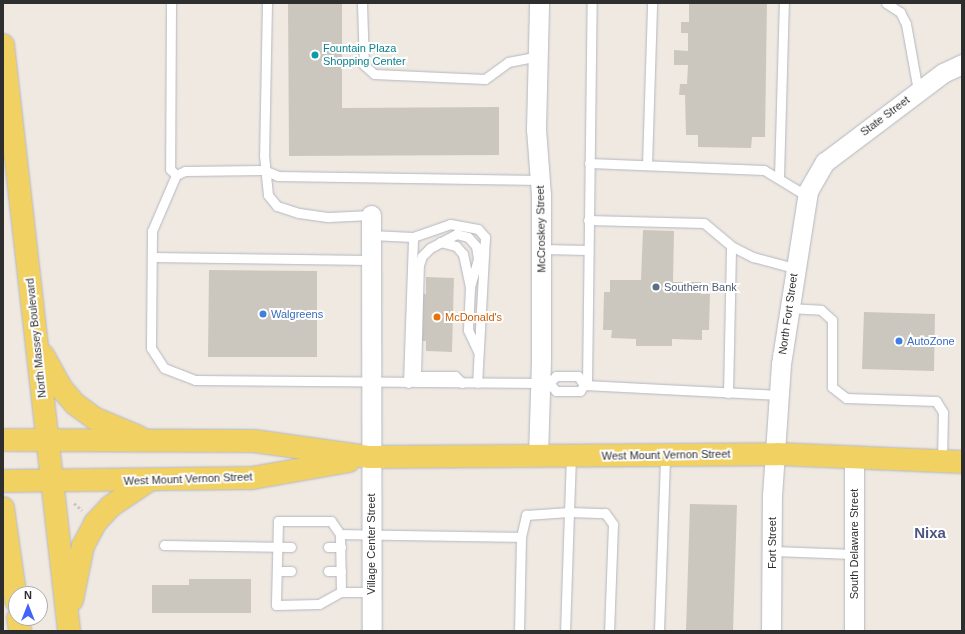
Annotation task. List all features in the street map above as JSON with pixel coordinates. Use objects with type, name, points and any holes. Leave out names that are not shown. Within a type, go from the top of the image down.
[{"type":"main road","name":"North Massey Boulevard","points":[[3,46],[38,344],[50,480],[69,631]]},
{"type":"main road","points":[[38,344],[49,369],[75,404],[96,419],[151,442]]},
{"type":"main road","name":"West Mount Vernon Street","points":[[3,440],[46,439],[151,442],[254,441],[370,457],[777,454],[952,461]]},
{"type":"main road","name":"West Mount Vernon Street","points":[[3,481],[148,481],[252,478],[370,457]]},
{"type":"main road","points":[[69,631],[75,576],[95,523],[111,506],[148,481]]},
{"type":"main road","points":[[3,508],[6,546],[13,586]]},
{"type":"street","name":"McCroskey Street","points":[[538,456],[545,383],[540,180],[536,129],[539,3]]},
{"type":"street","name":"State Street","points":[[814,176],[833,155],[918,92],[962,64]]},
{"type":"street","name":"North Fort Street","points":[[777,454],[780,395],[788,308],[807,196],[814,176]]},
{"type":"street","name":"Village Center Street","points":[[371,215],[369,260],[372,631]]},
{"type":"street","name":"Fort Street","points":[[771,631],[772,550],[777,454]]},
{"type":"street","name":"South Delaware Street","points":[[854,457],[854,631]]},
{"type":"lane","points":[[171,3],[170,169],[176,175]]},
{"type":"lane","points":[[267,3],[264,170],[268,195],[277,206],[329,217],[371,215]]},
{"type":"lane","points":[[362,3],[364,65],[374,74],[485,79],[508,62],[538,56]]},
{"type":"lane","points":[[545,383],[556,391],[580,391],[585,385],[592,3]]},
{"type":"lane","points":[[647,165],[652,3]]},
{"type":"lane","points":[[779,178],[784,3]]},
{"type":"lane","points":[[886,3],[900,12],[906,24],[918,92]]},
{"type":"lane","points":[[589,164],[764,170],[807,196]]},
{"type":"lane","points":[[540,180],[278,176],[264,170],[185,171],[176,175],[152,231],[151,348],[164,368],[195,380],[370,383],[545,383],[556,376],[578,376],[585,385],[780,395]]},
{"type":"lane","points":[[588,220],[704,222],[731,246],[754,257],[794,268]]},
{"type":"lane","points":[[370,235],[413,237],[450,224],[478,229],[486,236],[477,383]]},
{"type":"lane","points":[[462,383],[455,376],[416,376],[419,265],[426,252],[440,242],[456,234],[468,236],[476,246],[476,272],[470,286]]},
{"type":"lane","points":[[408,383],[413,237]]},
{"type":"lane","points":[[440,242],[456,246],[463,254],[470,286],[468,330],[479,352]]},
{"type":"lane","points":[[728,393],[731,246]]},
{"type":"lane","points":[[542,249],[588,250]]},
{"type":"lane","points":[[152,257],[369,260]]},
{"type":"lane","points":[[788,308],[821,310],[832,320],[832,387],[846,398],[936,401],[943,412],[952,461]]},
{"type":"lane","points":[[659,631],[665,455]]},
{"type":"lane","points":[[566,631],[571,456]]},
{"type":"lane","points":[[518,631],[521,536],[526,515],[569,512],[611,516],[610,631]]},
{"type":"lane","points":[[341,592],[340,534],[331,521],[278,521],[276,605],[319,604],[341,592],[371,592]]},
{"type":"lane","points":[[340,534],[371,533],[521,536]]},
{"type":"lane","points":[[164,545],[291,547]]},
{"type":"lane","points":[[328,547],[341,547]]},
{"type":"lane","points":[[772,550],[854,554]]},
{"type":"lane","points":[[277,571],[291,571]]},
{"type":"lane","points":[[328,571],[341,571]]},
{"type":"path","points":[[74,497],[73,502],[88,516]]},
{"type":"building","name":"Fountain Plaza Shopping Center","points":[[288,3],[342,3],[342,108],[499,107],[499,155],[289,156]]},
{"type":"building","points":[[689,3],[767,3],[765,137],[752,137],[751,148],[698,147],[698,135],[686,135],[685,95],[679,95],[680,84],[687,84],[688,65],[674,65],[674,50],[688,51],[688,33],[681,33],[681,22],[689,22]]},
{"type":"building","name":"Southern Bank","points":[[643,230],[674,231],[673,282],[701,282],[701,294],[710,294],[709,330],[702,330],[702,340],[672,339],[672,346],[636,346],[636,339],[611,338],[612,330],[603,330],[604,292],[610,292],[610,280],[641,280]]},
{"type":"building","name":"Walgreens","points":[[209,270],[317,271],[317,357],[208,357]]},
{"type":"building","name":"McDonald's","points":[[426,277],[454,278],[452,352],[426,351],[426,341],[420,341],[421,294],[426,294]]},
{"type":"building","name":"AutoZone","points":[[864,312],[935,314],[934,371],[862,369]]},
{"type":"building","points":[[690,504],[737,505],[733,631],[686,631]]},
{"type":"building","points":[[189,579],[251,579],[251,613],[152,613],[152,585],[189,585]]},
{"type":"place","name":"Fountain Plaza Shopping Center","points":[[315,55]]},
{"type":"place","name":"Southern Bank","points":[[656,287]]},
{"type":"place","name":"Walgreens","points":[[263,314]]},
{"type":"place","name":"McDonald's","points":[[437,317]]},
{"type":"place","name":"AutoZone","points":[[899,341]]},
{"type":"district","name":"Nixa","points":[[930,533]]}]
